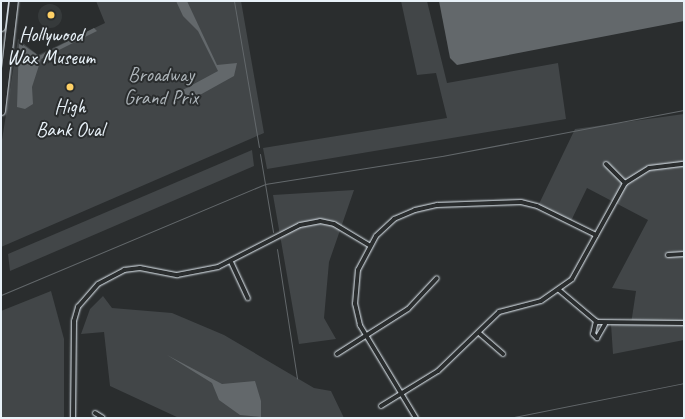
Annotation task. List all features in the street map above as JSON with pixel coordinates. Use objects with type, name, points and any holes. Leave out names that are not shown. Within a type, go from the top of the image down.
[{"type":"highway","points":[[1,28],[4,1]]},
{"type":"highway","points":[[1,111],[14,1]]},
{"type":"street","points":[[606,164],[625,183]]},
{"type":"street","points":[[380,406],[438,371],[499,312],[541,301],[558,290],[583,262],[625,183],[649,168],[684,164]]},
{"type":"street","points":[[416,418],[403,393],[366,336],[355,304],[358,270],[369,245],[394,219],[437,205],[520,202],[538,206],[596,235]]},
{"type":"street","points":[[73,418],[72,336],[78,307],[86,296],[124,270],[140,268],[177,275],[231,262],[300,225],[320,221],[334,224],[369,245]]},
{"type":"street","points":[[668,255],[684,254]]},
{"type":"street","points":[[231,262],[248,298]]},
{"type":"street","points":[[337,354],[408,309],[437,278]]},
{"type":"street","points":[[558,290],[596,321],[605,324],[684,323]]},
{"type":"street","points":[[596,321],[593,334],[597,338],[605,324]]},
{"type":"street","points":[[479,333],[503,354]]},
{"type":"street","points":[[95,413],[102,418]]},
{"type":"shaded area","points":[[176,1],[187,1],[217,65],[237,63],[234,76],[198,96],[184,98],[179,92],[218,71],[198,31],[183,16]]},
{"type":"shaded area","points":[[439,1],[684,1],[684,21],[457,65],[450,58]]},
{"type":"shaded area","name":"Hollywood Wax Museum","points":[[50,4],[55,5],[61,11],[61,21],[55,27],[50,28],[45,27],[39,21],[38,16],[39,11],[45,5]]},
{"type":"shaded area","points":[[94,28],[97,31],[41,59],[32,87],[33,104],[25,109],[17,107],[19,42],[39,56]]},
{"type":"shaded area","points":[[167,355],[222,384],[255,381],[261,401],[261,417],[240,415],[219,400],[212,383]]},
{"type":"green space","name":"Broadway Grand Prix","points":[[96,1],[241,1],[264,133],[1,247],[1,146],[18,39],[38,55],[105,23]]},
{"type":"green space","points":[[401,1],[427,1],[447,83],[558,63],[566,119],[267,169],[263,148],[447,118],[436,73],[417,75]]},
{"type":"green space","points":[[684,114],[684,340],[613,354],[611,324],[631,324],[636,291],[612,288],[648,220],[587,188],[570,223],[538,206],[575,129]]},
{"type":"green space","points":[[252,150],[254,166],[10,271],[8,254]]},
{"type":"green space","points":[[354,190],[329,262],[324,318],[336,339],[299,344],[273,195]]},
{"type":"green space","points":[[51,291],[64,339],[64,418],[1,418],[1,311]]},
{"type":"green space","points":[[103,296],[112,308],[172,313],[224,335],[314,388],[331,391],[344,418],[179,418],[110,386],[104,332],[81,334],[90,309]]},
{"type":"waterway","points":[[234,1],[259,147]]},
{"type":"waterway","points":[[1,295],[265,184],[442,156],[684,110]]},
{"type":"waterway","points":[[260,154],[273,232]]},
{"type":"waterway","points":[[277,249],[297,378]]},
{"type":"waterway","points":[[509,418],[684,383]]},
{"type":"place","name":"Hollywood Wax Museum","points":[[51,15]]},
{"type":"place","name":"High Bank Oval","points":[[70,87]]}]
